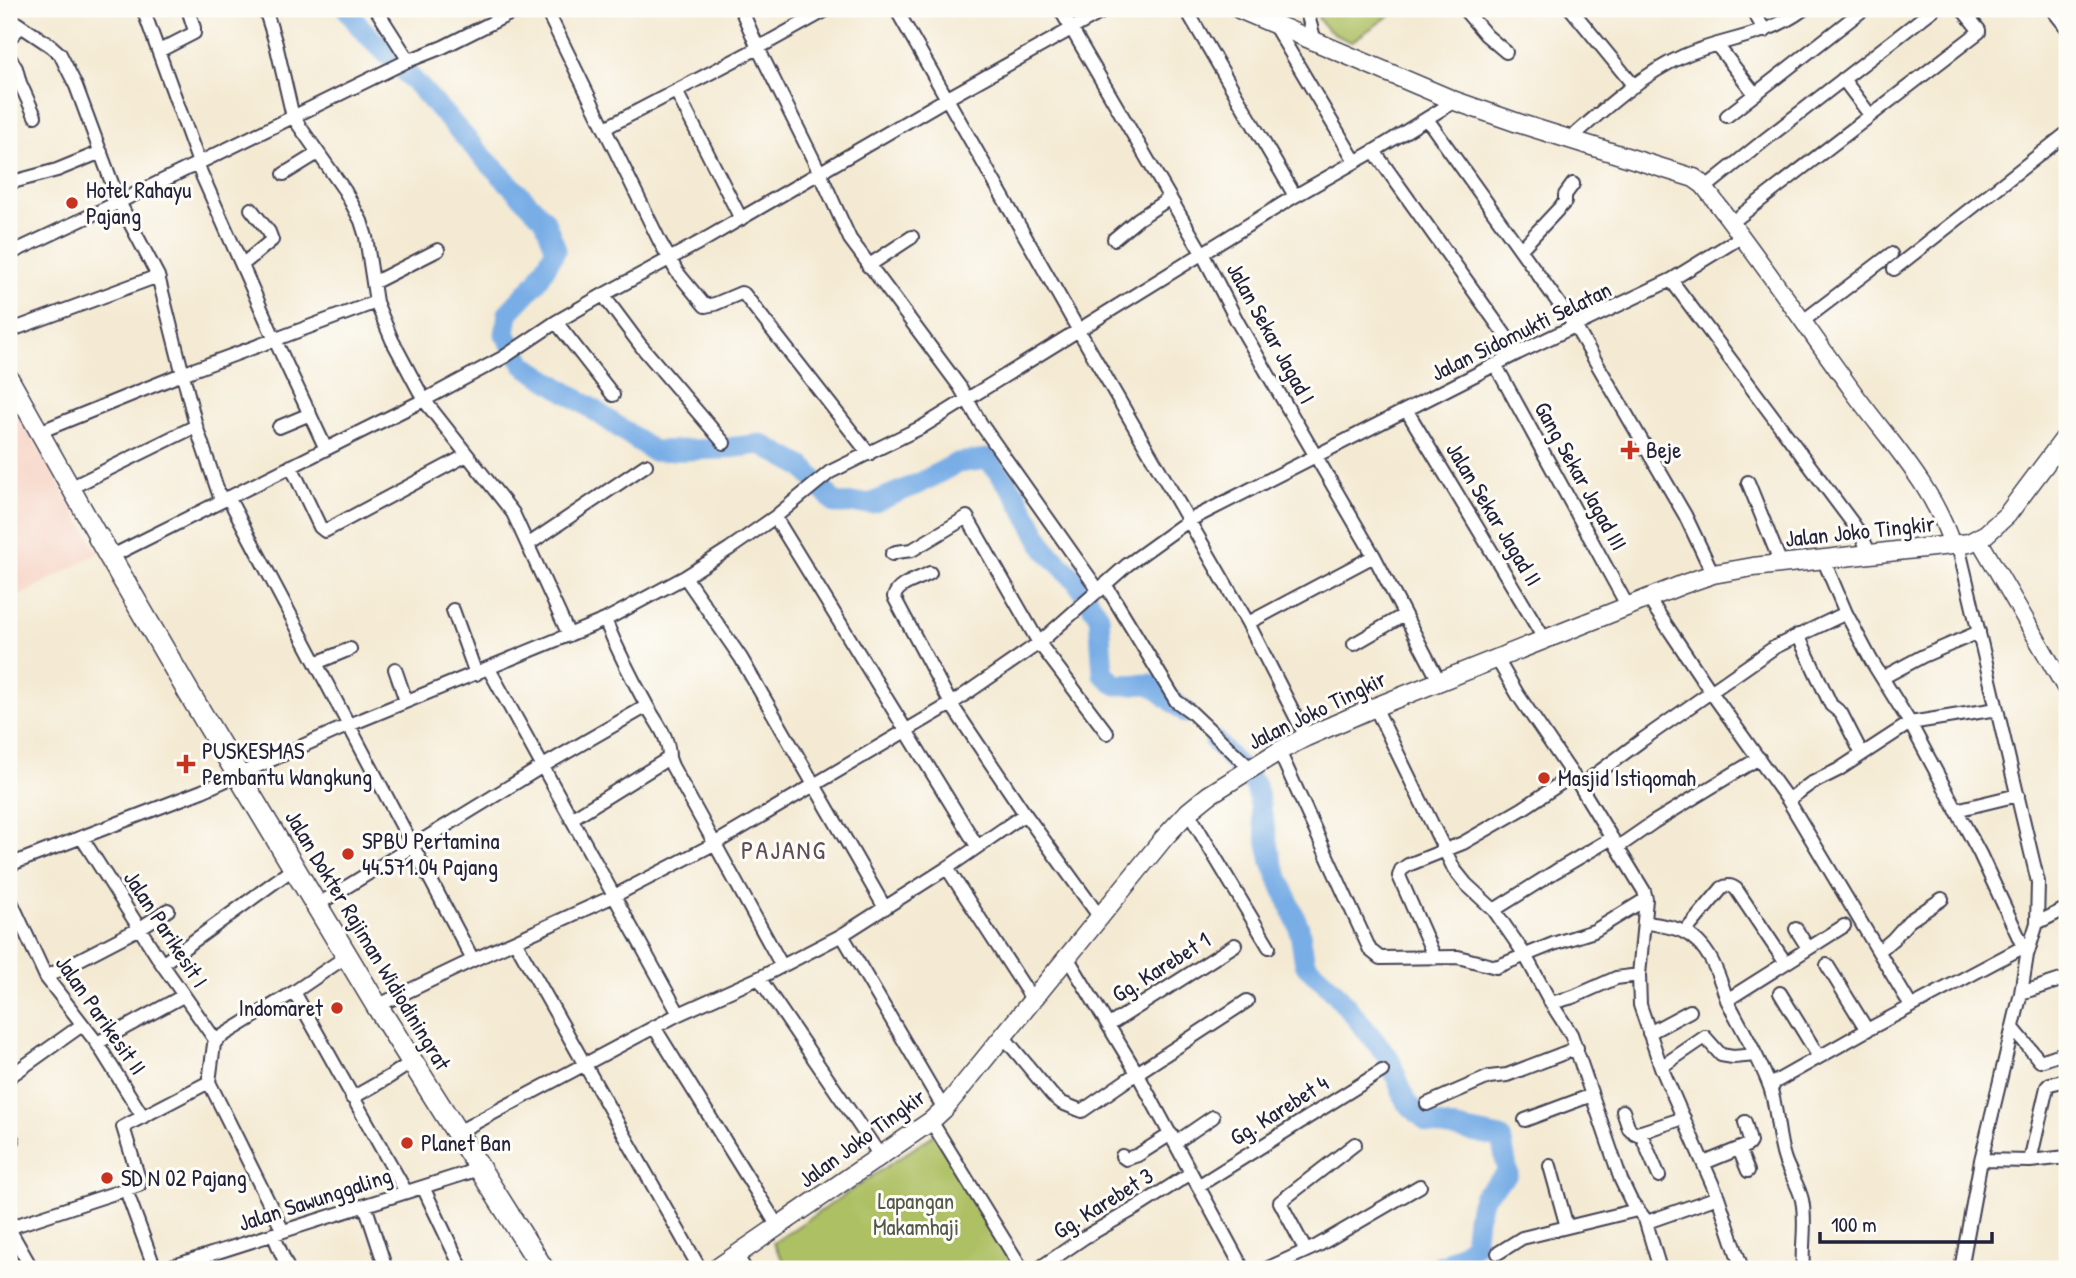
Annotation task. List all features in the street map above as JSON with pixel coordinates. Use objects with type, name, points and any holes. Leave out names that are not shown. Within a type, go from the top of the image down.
[{"type":"main road","points":[[1239,9],[1454,101],[1694,178],[1703,186]]},
{"type":"main road","name":"Jalan Dokter Rajiman Widiodiningrat","points":[[9,378],[110,557],[294,868],[377,1006],[543,1269]]},
{"type":"main road","name":"Jalan Joko Tingkir","points":[[716,1269],[741,1263],[779,1228],[938,1115],[1099,916],[1188,812],[1279,751],[1375,707],[1713,574],[1955,545],[1978,538],[1996,527],[2017,504],[2067,435]]},
{"type":"street","points":[[143,9],[198,164],[326,449]]},
{"type":"street","points":[[159,51],[194,33],[188,9]]},
{"type":"street","points":[[265,9],[293,117],[345,191],[361,221],[376,302],[392,340],[424,400],[508,506],[529,544],[569,635]]},
{"type":"street","points":[[376,9],[407,61]]},
{"type":"street","points":[[9,254],[519,9]]},
{"type":"street","points":[[547,9],[669,260],[705,306],[744,294],[869,454]]},
{"type":"street","points":[[741,9],[845,231],[868,266],[957,383],[981,424],[1175,701],[1190,711],[1249,771]]},
{"type":"street","points":[[605,128],[828,9]]},
{"type":"street","points":[[896,9],[1248,623],[1306,737]]},
{"type":"street","name":"Jalan Sekar Jagad I","points":[[1060,9],[1374,556],[1439,681]]},
{"type":"street","points":[[110,557],[505,357],[556,322],[1107,9]]},
{"type":"street","points":[[1185,9],[1295,196]]},
{"type":"street","points":[[1306,9],[1315,41]]},
{"type":"street","points":[[1464,9],[1486,35],[1506,52]]},
{"type":"street","points":[[1571,9],[1634,86]]},
{"type":"street","points":[[1752,9],[1765,31]]},
{"type":"street","points":[[1570,139],[1634,86],[1683,56],[1765,31],[1804,9]]},
{"type":"street","points":[[1727,116],[1864,9]]},
{"type":"street","points":[[1934,9],[1703,186],[1735,225],[1862,404],[1929,492],[1955,545],[2018,794],[2038,882],[2037,923],[2025,951],[2021,993],[1981,1160],[1961,1269]]},
{"type":"street","name":"Jalan Sidomukti Selatan","points":[[377,1006],[614,897],[714,844],[908,730],[951,704],[1039,643],[1127,565],[1188,521],[1518,353],[1671,280],[1870,115],[1979,32],[1962,9]]},
{"type":"street","points":[[2052,9],[2067,28]]},
{"type":"street","points":[[9,38],[14,22],[60,54],[76,86],[119,202],[158,276],[196,426],[225,499],[316,663],[473,960]]},
{"type":"street","points":[[1273,23],[1355,161]]},
{"type":"street","points":[[1717,45],[1755,94]]},
{"type":"street","points":[[9,57],[35,116]]},
{"type":"street","points":[[1843,79],[1870,115]]},
{"type":"street","points":[[676,91],[741,219]]},
{"type":"street","points":[[1431,91],[1430,116],[1576,326],[1685,515],[1713,574]]},
{"type":"street","points":[[9,865],[239,776],[348,725],[605,620],[685,577],[775,517],[830,472],[922,428],[1202,253],[1454,101]]},
{"type":"street","points":[[1894,269],[2067,132]]},
{"type":"street","points":[[1374,151],[1518,353]]},
{"type":"street","points":[[9,183],[57,170],[100,152]]},
{"type":"street","points":[[284,174],[318,153]]},
{"type":"street","points":[[1521,249],[1565,202],[1565,195],[1573,184]]},
{"type":"street","points":[[1114,239],[1170,198]]},
{"type":"street","points":[[242,265],[272,240],[251,209]]},
{"type":"street","points":[[868,266],[912,237]]},
{"type":"street","points":[[373,283],[438,250]]},
{"type":"street","points":[[1803,321],[1891,254]]},
{"type":"street","points":[[9,331],[158,276]]},
{"type":"street","points":[[1671,280],[1854,525],[1870,555]]},
{"type":"street","points":[[603,295],[641,346],[724,443]]},
{"type":"street","points":[[39,432],[182,374],[376,302]]},
{"type":"street","points":[[556,322],[612,394]]},
{"type":"street","name":"Gang Sekar Jagad III","points":[[1496,366],[1629,607]]},
{"type":"street","name":"Jalan Sekar Jagad II","points":[[1406,411],[1545,640]]},
{"type":"street","points":[[279,427],[310,414]]},
{"type":"street","points":[[70,488],[196,426]]},
{"type":"street","points":[[291,466],[320,527],[326,531],[467,455]]},
{"type":"street","points":[[529,544],[646,465]]},
{"type":"street","points":[[1748,482],[1781,564]]},
{"type":"street","points":[[775,517],[978,846]]},
{"type":"street","points":[[892,554],[912,550],[967,517],[1039,643],[1107,733]]},
{"type":"street","points":[[1978,538],[2067,691]]},
{"type":"street","points":[[1248,623],[1374,556]]},
{"type":"street","points":[[1824,561],[1846,613],[1910,723],[2003,901],[2025,951]]},
{"type":"street","points":[[930,573],[901,587],[895,591],[894,597],[951,704],[1025,814],[1099,916]]},
{"type":"street","points":[[685,577],[741,658],[885,908]]},
{"type":"street","points":[[1648,598],[1788,800],[1911,1006]]},
{"type":"street","points":[[453,610],[476,674]]},
{"type":"street","points":[[1580,786],[1775,647],[1846,613]]},
{"type":"street","points":[[1354,644],[1405,615]]},
{"type":"street","points":[[605,620],[646,706],[665,735],[672,766],[782,966]]},
{"type":"street","points":[[1882,678],[1923,656],[1979,632]]},
{"type":"street","points":[[1798,635],[1828,701],[1841,713],[1862,754]]},
{"type":"street","points":[[316,663],[350,649]]},
{"type":"street","points":[[1497,659],[1639,881],[1646,899],[1639,975],[1640,1006],[1661,1067],[1718,1197],[1742,1269]]},
{"type":"street","points":[[395,669],[406,702]]},
{"type":"street","points":[[489,669],[679,1014]]},
{"type":"street","points":[[317,905],[646,706]]},
{"type":"street","points":[[1375,707],[1460,876],[1494,910],[1525,955],[1551,1003],[1572,1034],[1625,1191],[1647,1222],[1660,1269]]},
{"type":"street","points":[[1788,800],[1910,723],[1997,709]]},
{"type":"street","points":[[1279,751],[1370,950],[1376,956],[1384,959],[1462,958],[1491,967],[1501,965],[1594,932],[1646,899]]},
{"type":"street","points":[[571,819],[669,758]]},
{"type":"street","points":[[1494,910],[1654,822],[1759,758]]},
{"type":"street","points":[[1435,958],[1399,873],[1408,865],[1463,843],[1573,775]]},
{"type":"street","points":[[1956,810],[2018,794]]},
{"type":"street","points":[[1188,812],[1269,947]]},
{"type":"street","points":[[456,1133],[679,1014],[759,978],[842,935],[1025,814]]},
{"type":"street","name":"Jalan Parikesit I","points":[[82,838],[183,996],[216,1041]]},
{"type":"street","points":[[162,964],[294,868]]},
{"type":"street","points":[[947,868],[1032,999]]},
{"type":"street","points":[[1685,932],[1722,888],[1733,887],[1785,962]]},
{"type":"street","name":"Jalan Parikesit II","points":[[9,897],[46,977],[97,1043],[143,1117]]},
{"type":"street","points":[[1879,951],[1909,921],[1942,899]]},
{"type":"street","points":[[2037,923],[2067,908]]},
{"type":"street","points":[[46,977],[140,928],[168,910]]},
{"type":"street","points":[[1644,922],[1685,932],[1698,941],[1712,960],[1727,1000],[1756,1055],[1771,1089],[1786,1163],[1802,1198],[1803,1269]]},
{"type":"street","points":[[1727,1000],[1844,926]]},
{"type":"street","points":[[1796,929],[1808,948]]},
{"type":"street","points":[[842,935],[938,1115],[961,1168],[1022,1269]]},
{"type":"street","points":[[515,941],[700,1269]]},
{"type":"street","name":"Gg. Karebet 1","points":[[1109,1025],[1235,945]]},
{"type":"street","points":[[1771,1089],[1775,1082],[1911,1006],[2025,951]]},
{"type":"street","points":[[288,1269],[278,1232],[209,1082],[216,1041],[347,956]]},
{"type":"street","points":[[1067,957],[1137,1073],[1198,1185],[1237,1267]]},
{"type":"street","points":[[1827,965],[1867,1030]]},
{"type":"street","points":[[1551,1003],[1573,998],[1616,978],[1639,975]]},
{"type":"street","points":[[759,978],[881,1157]]},
{"type":"street","points":[[2021,993],[2067,978]]},
{"type":"street","points":[[294,992],[406,1192]]},
{"type":"street","points":[[1780,993],[1819,1057]]},
{"type":"street","points":[[97,1043],[183,996]]},
{"type":"street","points":[[1003,1036],[1052,1096],[1079,1111],[1085,1110],[1247,1001]]},
{"type":"street","points":[[1649,1033],[1689,1011]]},
{"type":"street","points":[[9,1077],[82,1025]]},
{"type":"street","points":[[654,1027],[779,1228]]},
{"type":"street","points":[[2013,1028],[2040,1060],[2067,1052]]},
{"type":"street","points":[[1661,1067],[1705,1037],[1721,1055],[1756,1055]]},
{"type":"street","points":[[1427,1104],[1489,1077],[1507,1075],[1577,1048]]},
{"type":"street","points":[[352,1098],[412,1062]]},
{"type":"street","name":"Gg. Karebet 4","points":[[1198,1185],[1382,1071]]},
{"type":"street","points":[[2030,1161],[2047,1087],[2067,1080]]},
{"type":"street","points":[[32,1269],[10,1234],[10,1227],[136,1187],[140,1183],[123,1128],[209,1082]]},
{"type":"street","points":[[1525,1120],[1592,1095]]},
{"type":"street","points":[[1623,1111],[1631,1132],[1635,1134],[1684,1118]]},
{"type":"street","points":[[1122,1156],[1129,1159],[1213,1117]]},
{"type":"street","points":[[1704,1163],[1748,1145],[1750,1142],[1745,1122]]},
{"type":"street","points":[[1640,1132],[1659,1176]]},
{"type":"street","points":[[1306,1251],[1280,1202],[1355,1144]]},
{"type":"street","points":[[1739,1149],[1748,1171]]},
{"type":"street","points":[[1981,1160],[2030,1161],[2067,1157]]},
{"type":"street","points":[[1550,1166],[1567,1227]]},
{"type":"street","name":"Jalan Sawunggaling","points":[[164,1269],[479,1169]]},
{"type":"street","name":"Gg. Karebet 3","points":[[1038,1269],[1085,1237],[1191,1173]]},
{"type":"street","points":[[423,1186],[462,1269]]},
{"type":"street","points":[[1266,1269],[1317,1246],[1420,1186]]},
{"type":"street","points":[[127,1190],[155,1269]]},
{"type":"street","points":[[1647,1222],[1718,1197]]},
{"type":"street","points":[[365,1205],[386,1269]]},
{"type":"street","points":[[1498,1252],[1522,1238],[1637,1210]]},
{"type":"shaded area","points":[[9,398],[99,553],[9,602]]},
{"type":"green space","points":[[1314,9],[1399,9],[1351,42],[1328,30]]},
{"type":"green space","name":"Lapangan Makamhaji","points":[[935,1134],[1016,1269],[788,1269],[773,1243]]},
{"type":"waterway","points":[[347,9],[361,28],[544,219],[556,249],[537,282],[508,313],[505,334],[524,365],[653,451],[720,449],[761,444],[803,467],[836,504],[872,503],[920,483],[957,463],[988,459],[1015,493],[1046,550],[1077,582],[1099,616],[1103,674],[1117,685],[1151,684],[1187,713]]},
{"type":"waterway","points":[[1215,741],[1256,786],[1272,862],[1299,927],[1305,964],[1333,990],[1389,1058],[1406,1102],[1429,1123],[1501,1138],[1508,1173],[1483,1197],[1474,1245],[1448,1263],[1431,1269]]},
{"type":"place","name":"Hotel Rahayu Pajang","points":[[72,203]]},
{"type":"place","name":"Beje","points":[[1630,450]]},
{"type":"place","name":"PUSKESMAS Pembantu Wangkung","points":[[186,764]]},
{"type":"place","name":"Masjid Istiqomah","points":[[1544,778]]},
{"type":"place","name":"SPBU Pertamina 44.571.04 Pajang","points":[[348,854]]},
{"type":"place","name":"Indomaret","points":[[337,1008]]},
{"type":"place","name":"Planet Ban","points":[[407,1143]]},
{"type":"place","name":"SD N 02 Pajang","points":[[107,1178]]},
{"type":"district","name":"PAJANG","points":[[784,850]]}]
